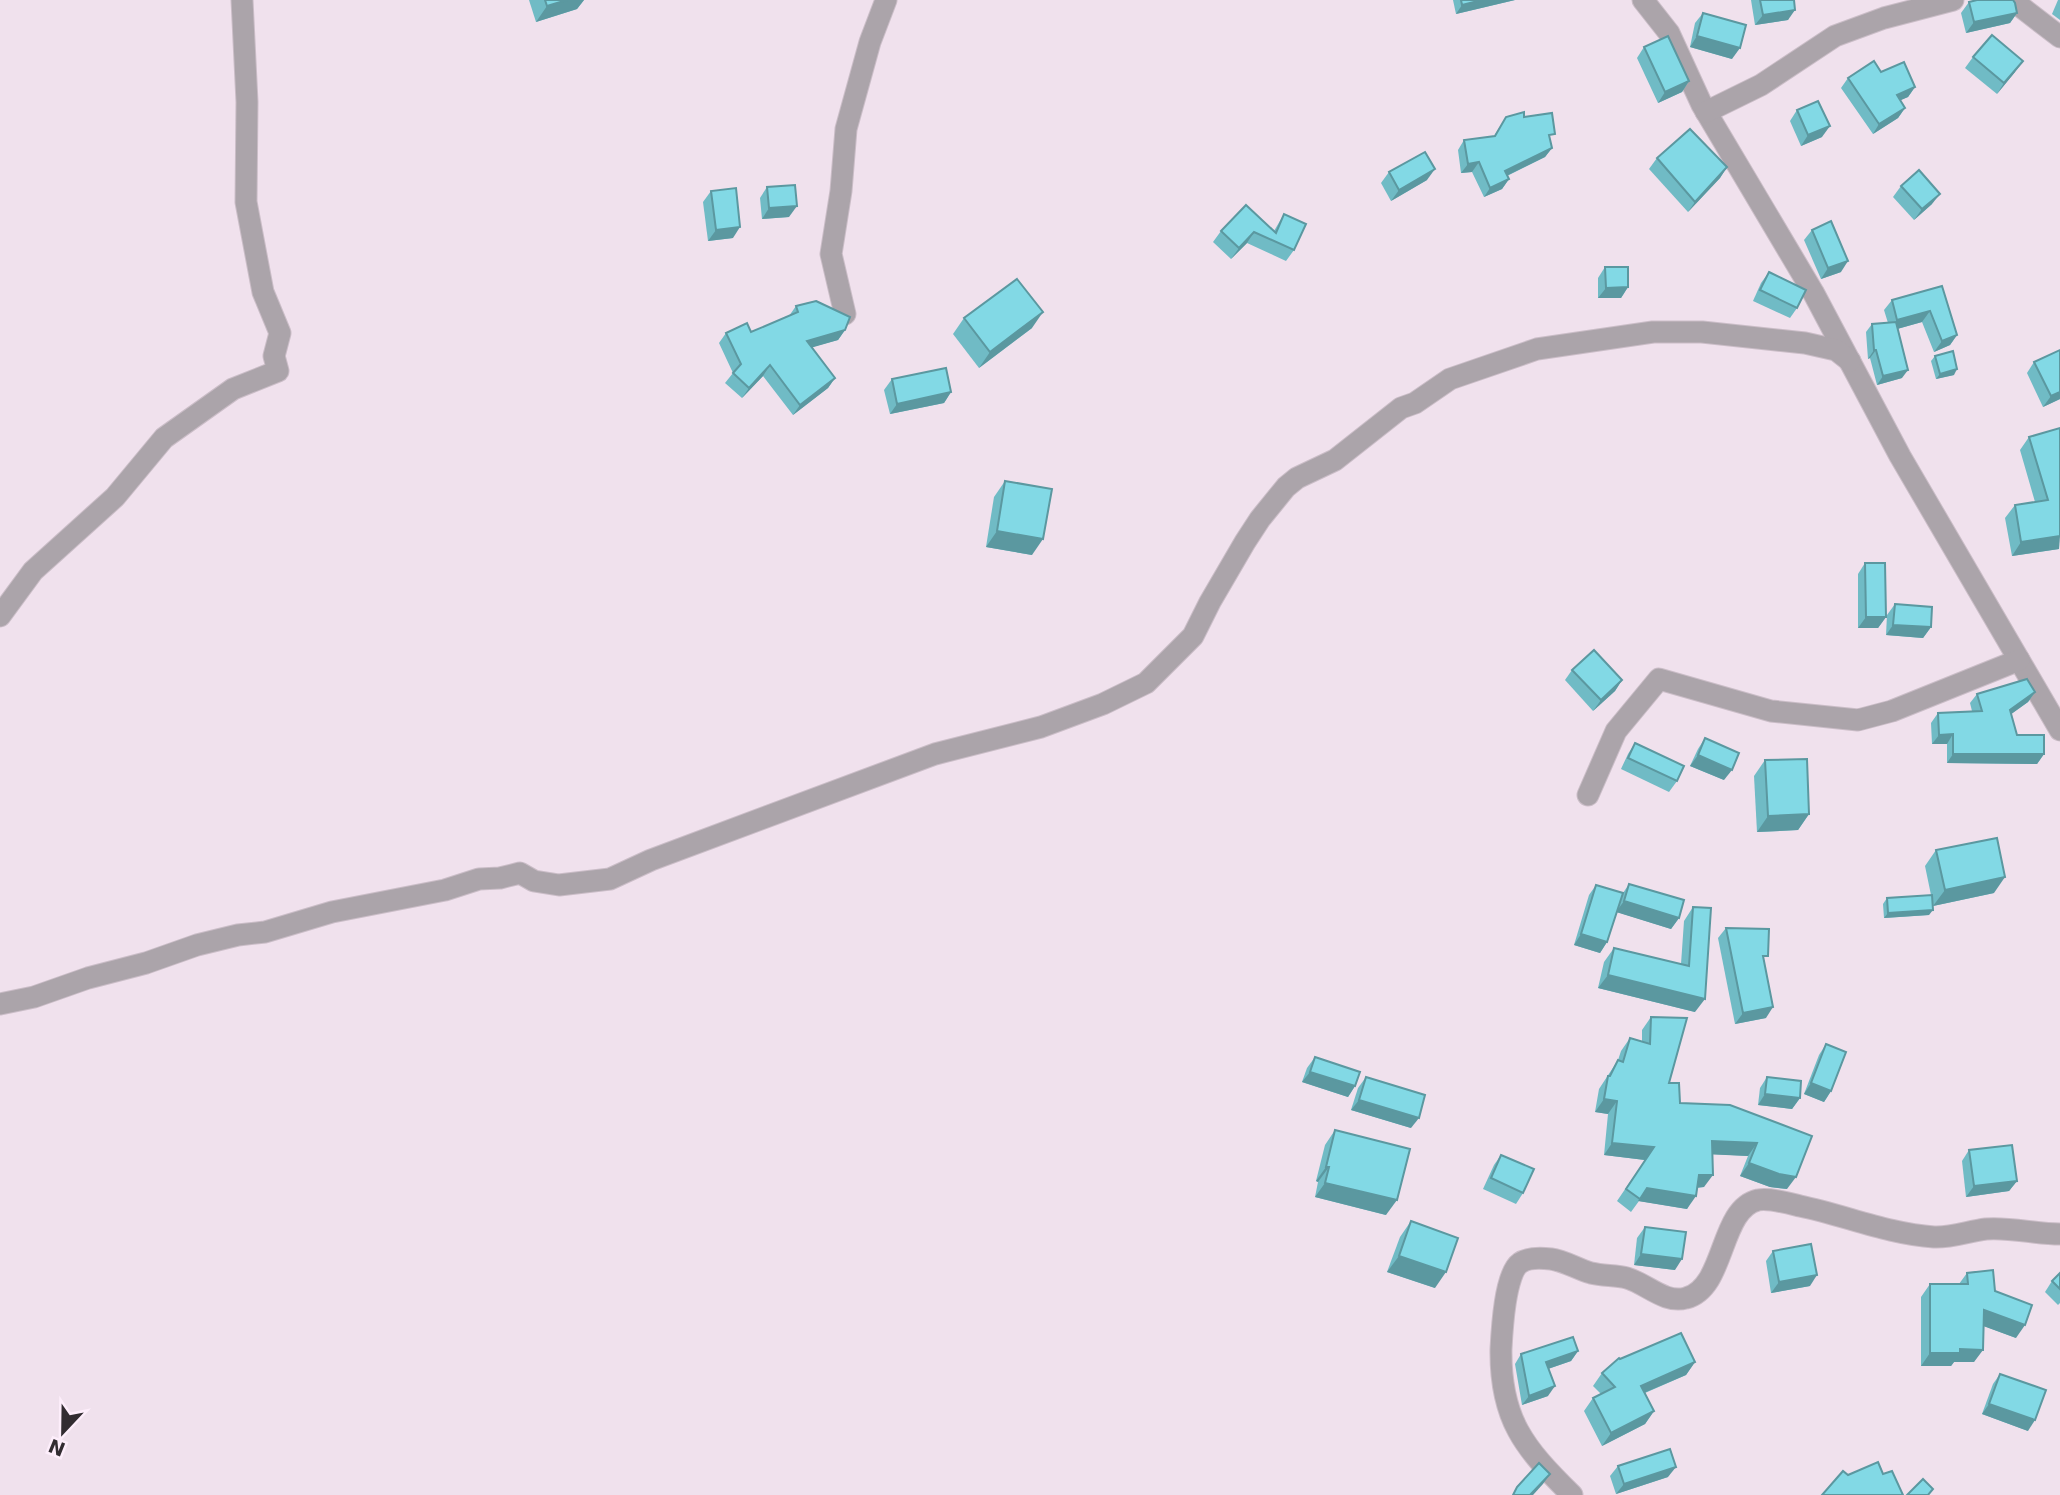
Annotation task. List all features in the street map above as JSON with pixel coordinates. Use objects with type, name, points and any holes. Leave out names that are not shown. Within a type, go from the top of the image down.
[{"type":"street","points":[[0,616],[33,571],[116,497],[164,438],[233,389],[278,371],[274,356],[280,332],[262,292],[246,202],[247,102],[242,0]]},
{"type":"street","points":[[845,314],[831,254],[841,191],[846,129],[870,42],[886,0]]},
{"type":"street","points":[[1643,0],[1669,33],[1706,112],[1813,292],[1900,456],[2060,730]]},
{"type":"street","points":[[1706,112],[1761,85],[1835,36],[1887,8],[1953,0]]},
{"type":"street","points":[[2012,0],[2060,37]]},
{"type":"street","points":[[0,1004],[34,997],[197,945],[238,935],[265,932],[332,912],[445,890],[479,879],[520,873],[534,881],[559,885],[610,879],[651,860],[935,754],[1041,727],[1103,704],[1146,683],[1194,636],[1210,602],[1259,519],[1286,487],[1297,478],[1335,460],[1401,408],[1415,403],[1450,379],[1505,359],[1537,349],[1612,337],[1653,332],[1702,332],[1805,343],[1836,350],[1850,361]]},
{"type":"street","points":[[1588,795],[1616,731],[1659,679],[1771,711],[1858,720],[1892,711],[2020,660]]},
{"type":"street","points":[[1572,1495],[1532,1452],[1507,1409],[1501,1379],[1501,1339],[1510,1278],[1517,1265],[1524,1260],[1550,1259],[1563,1262],[1592,1273],[1628,1278],[1662,1295],[1677,1299],[1688,1298],[1705,1287],[1736,1215],[1757,1200],[1796,1205],[1885,1228],[1936,1237],[1989,1229],[2060,1234]]},
{"type":"building","points":[[545,0],[567,0],[547,6]]},
{"type":"building","points":[[1461,0],[1482,0],[1462,5]]},
{"type":"building","points":[[1760,0],[1794,0],[1795,10],[1763,15]]},
{"type":"building","points":[[2013,0],[2017,13],[1974,22],[1969,2]]},
{"type":"building","points":[[1703,13],[1746,25],[1740,48],[1697,36]]},
{"type":"building","points":[[1992,35],[2023,61],[2004,83],[1973,57]]},
{"type":"building","points":[[1668,36],[1689,81],[1665,92],[1644,47]]},
{"type":"building","points":[[1874,61],[1881,72],[1904,62],[1915,87],[1897,95],[1905,108],[1879,124],[1848,78]]},
{"type":"building","points":[[1818,101],[1830,126],[1808,135],[1797,110]]},
{"type":"building","points":[[1524,112],[1524,117],[1552,113],[1555,134],[1549,135],[1552,148],[1505,171],[1509,179],[1490,188],[1479,162],[1468,164],[1464,140],[1495,136],[1506,117]]},
{"type":"building","points":[[1690,129],[1727,167],[1695,202],[1657,158]]},
{"type":"building","points":[[1425,152],[1435,169],[1399,190],[1389,172]]},
{"type":"building","points":[[1919,170],[1940,194],[1922,209],[1901,186]]},
{"type":"building","points":[[795,185],[797,206],[769,208],[767,187]]},
{"type":"building","points":[[736,188],[740,227],[716,230],[711,191]]},
{"type":"building","points":[[1246,205],[1276,233],[1284,214],[1306,224],[1294,250],[1254,232],[1239,248],[1221,231]]},
{"type":"building","points":[[1831,221],[1848,261],[1828,268],[1812,230]]},
{"type":"building","points":[[1605,267],[1628,267],[1628,287],[1606,288]]},
{"type":"building","points":[[1769,272],[1806,290],[1797,308],[1760,290]]},
{"type":"building","points":[[1017,279],[1043,312],[990,352],[964,318]]},
{"type":"building","points":[[1942,286],[1957,335],[1942,341],[1930,311],[1897,320],[1892,300]]},
{"type":"building","points":[[816,301],[850,317],[845,330],[807,341],[835,378],[800,405],[770,365],[749,388],[733,373],[741,364],[726,333],[747,323],[751,332],[798,312],[796,306]]},
{"type":"building","points":[[1896,322],[1908,370],[1883,376],[1874,350],[1872,324]]},
{"type":"building","points":[[2060,350],[2060,392],[2051,396],[2034,362]]},
{"type":"building","points":[[1953,351],[1957,369],[1940,374],[1935,356]]},
{"type":"building","points":[[946,368],[951,392],[897,404],[892,379]]},
{"type":"building","points":[[2060,428],[2060,536],[2021,542],[2015,505],[2048,500],[2029,437]]},
{"type":"building","points":[[1005,481],[1052,489],[1043,539],[997,531]]},
{"type":"building","points":[[1865,563],[1885,563],[1886,617],[1866,617]]},
{"type":"building","points":[[1895,604],[1932,607],[1931,627],[1893,625]]},
{"type":"building","points":[[1594,650],[1622,680],[1601,700],[1572,670]]},
{"type":"building","points":[[2027,679],[2035,692],[2010,710],[2017,735],[2044,735],[2044,754],[1953,754],[1953,734],[1939,735],[1938,713],[1982,711],[1977,694]]},
{"type":"building","points":[[1705,738],[1739,753],[1732,770],[1698,755]]},
{"type":"building","points":[[1635,743],[1684,766],[1677,781],[1628,758]]},
{"type":"building","points":[[1807,759],[1809,814],[1768,816],[1765,760]]},
{"type":"building","points":[[1997,838],[2005,877],[1945,890],[1936,850]]},
{"type":"building","points":[[1629,884],[1684,900],[1679,918],[1624,901]]},
{"type":"building","points":[[1596,885],[1623,893],[1607,942],[1581,934]]},
{"type":"building","points":[[1932,895],[1933,910],[1888,913],[1887,898]]},
{"type":"building","points":[[1693,907],[1711,908],[1705,999],[1608,975],[1614,948],[1689,966]]},
{"type":"building","points":[[1726,928],[1769,929],[1768,956],[1763,956],[1773,1007],[1743,1013]]},
{"type":"building","points":[[1651,1017],[1687,1018],[1669,1083],[1679,1083],[1680,1103],[1730,1105],[1812,1136],[1796,1177],[1749,1163],[1757,1143],[1712,1141],[1713,1175],[1699,1175],[1696,1196],[1647,1188],[1640,1199],[1626,1189],[1654,1147],[1612,1143],[1617,1101],[1604,1099],[1608,1076],[1618,1060],[1623,1062],[1630,1038],[1650,1044]]},
{"type":"building","points":[[1826,1044],[1846,1052],[1831,1091],[1811,1083]]},
{"type":"building","points":[[1315,1057],[1360,1072],[1355,1086],[1310,1072]]},
{"type":"building","points":[[1366,1077],[1425,1095],[1419,1118],[1359,1100]]},
{"type":"building","points":[[1767,1077],[1801,1081],[1800,1098],[1765,1094]]},
{"type":"building","points":[[1335,1130],[1410,1149],[1397,1200],[1325,1183]]},
{"type":"building","points":[[2012,1145],[2017,1181],[1974,1186],[1969,1150]]},
{"type":"building","points":[[1501,1155],[1534,1169],[1523,1193],[1491,1178]]},
{"type":"building","points":[[1411,1221],[1458,1238],[1446,1272],[1399,1256]]},
{"type":"building","points":[[1645,1227],[1686,1232],[1682,1259],[1641,1254]]},
{"type":"building","points":[[1811,1244],[1817,1275],[1779,1282],[1773,1251]]},
{"type":"building","points":[[1993,1270],[1995,1291],[2032,1305],[2025,1325],[1984,1310],[1983,1350],[1960,1349],[1960,1353],[1930,1353],[1930,1284],[1968,1284],[1967,1273]]},
{"type":"building","points":[[2060,1273],[2060,1289],[2052,1281]]},
{"type":"building","points":[[1681,1333],[1695,1362],[1641,1386],[1654,1411],[1611,1433],[1593,1398],[1615,1387],[1602,1373],[1619,1358]]},
{"type":"building","points":[[1573,1337],[1578,1351],[1546,1362],[1555,1386],[1529,1396],[1521,1354]]},
{"type":"building","points":[[2000,1374],[2046,1390],[2035,1420],[1989,1404]]},
{"type":"building","points":[[1670,1449],[1676,1467],[1624,1484],[1618,1466]]},
{"type":"building","points":[[1878,1462],[1883,1474],[1892,1471],[1903,1495],[1822,1495],[1843,1471],[1848,1475]]},
{"type":"building","points":[[1539,1463],[1550,1474],[1530,1495],[1513,1495],[1517,1487]]},
{"type":"building","points":[[1923,1479],[1933,1489],[1928,1495],[1907,1495]]}]
